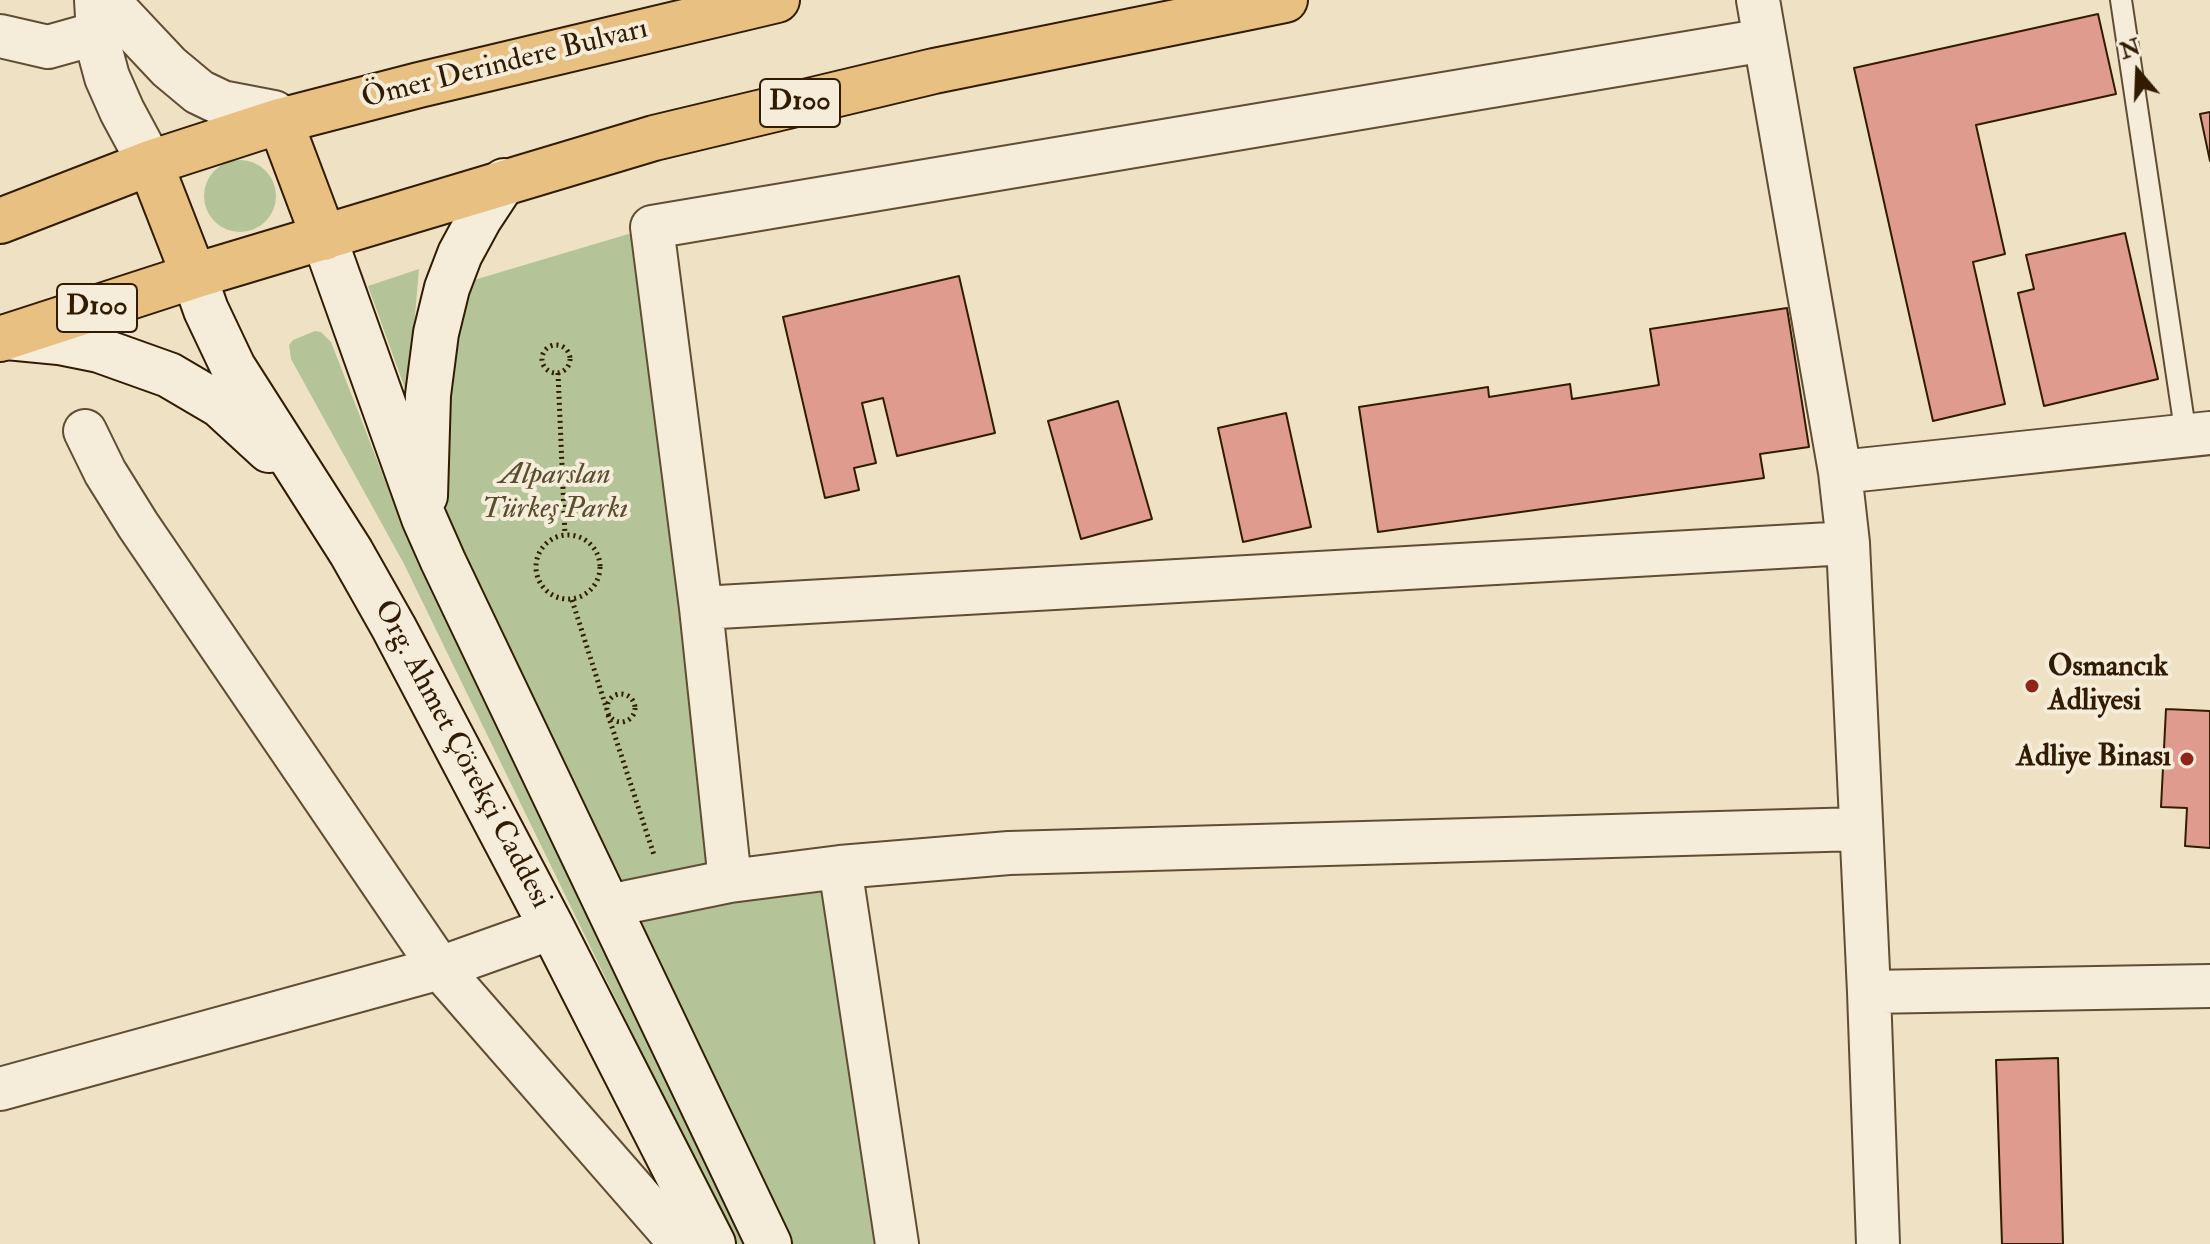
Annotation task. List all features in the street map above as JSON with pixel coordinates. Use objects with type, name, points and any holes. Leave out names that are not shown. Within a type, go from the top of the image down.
[{"type":"highway","name":"Ömer Derindere Bulvarı","points":[[0,221],[150,163],[280,121],[777,0]]},
{"type":"highway","name":"D100","points":[[3,338],[194,276],[654,138],[934,71],[1285,0]]},
{"type":"highway","points":[[280,121],[324,238]]},
{"type":"highway","points":[[150,163],[194,276]]},
{"type":"main road","points":[[100,11],[199,92],[222,103],[274,113],[280,121]]},
{"type":"main road","points":[[100,11],[107,77],[150,163]]},
{"type":"main road","name":"Org. Ahmet Çörekçi Caddesi","points":[[424,518],[428,395],[436,333],[447,288],[460,254],[504,181]]},
{"type":"main road","name":"Org. Ahmet Çörekçi Caddesi","points":[[324,238],[424,518],[769,1244]]},
{"type":"main road","name":"Org. Ahmet Çörekçi Caddesi","points":[[194,276],[233,367],[338,530],[394,628],[713,1244]]},
{"type":"main road","points":[[3,338],[59,342],[99,350],[169,375],[197,390],[220,405],[262,444],[338,530]]},
{"type":"street","points":[[0,36],[48,47],[100,11]]},
{"type":"street","points":[[730,881],[701,608],[652,227],[1761,20],[1840,472],[1848,543],[1878,1244]]},
{"type":"street","points":[[85,431],[105,472],[138,525],[440,968],[681,1244]]},
{"type":"street","points":[[1840,472],[2198,435]]},
{"type":"street","points":[[701,608],[1848,543]]},
{"type":"street","points":[[608,906],[730,881],[840,867],[1009,853],[1860,829]]},
{"type":"street","points":[[840,867],[897,1244]]},
{"type":"street","points":[[0,1089],[440,968],[552,928]]},
{"type":"street","points":[[1869,992],[2210,986]]},
{"type":"lane","points":[[2121,0],[2198,435]]},
{"type":"path","points":[[554,345],[567,350],[570,359],[567,368],[558,373],[550,371],[542,361],[546,349],[554,345]]},
{"type":"path","points":[[558,373],[565,535]]},
{"type":"path","points":[[565,535],[587,540],[600,558],[598,580],[582,597],[572,600],[552,595],[544,589],[535,570],[546,542],[565,535]]},
{"type":"path","points":[[572,600],[666,893]]},
{"type":"path","points":[[616,694],[629,696],[634,703],[633,716],[626,721],[616,722],[608,713],[609,701],[616,694]]},
{"type":"green space","points":[[240,160],[260,166],[270,176],[276,196],[270,216],[260,226],[240,232],[220,226],[210,216],[204,196],[210,176],[220,166]]},
{"type":"green space","name":"Alparslan Türkeş Parkı","points":[[652,227],[730,880],[840,867],[897,1244],[772,1244],[443,561],[447,288]]},
{"type":"green space","points":[[419,269],[408,397],[368,286]]},
{"type":"green space","points":[[315,331],[321,332],[331,342],[416,560],[744,1244],[735,1244],[404,564],[291,359],[289,345],[293,340]]},
{"type":"building","points":[[2098,14],[2116,94],[1976,125],[2005,254],[1973,262],[2005,404],[1933,421],[1854,68]]},
{"type":"building","points":[[2210,112],[2210,161],[2200,114]]},
{"type":"building","points":[[2125,233],[2158,379],[2044,406],[2018,293],[2034,289],[2026,255]]},
{"type":"building","points":[[959,276],[995,433],[897,456],[883,398],[862,403],[876,463],[854,468],[859,490],[825,498],[783,317]]},
{"type":"building","points":[[1787,308],[1809,447],[1760,454],[1764,478],[1378,532],[1359,407],[1488,387],[1489,397],[1570,384],[1572,399],[1659,385],[1650,329]]},
{"type":"building","points":[[1118,401],[1152,519],[1081,539],[1048,421]]},
{"type":"building","points":[[1286,413],[1311,527],[1243,542],[1218,428]]},
{"type":"building","name":"Adliye Binası","points":[[2166,709],[2210,711],[2210,848],[2185,846],[2187,808],[2161,807]]},
{"type":"building","points":[[2058,1058],[2063,1244],[2002,1244],[1996,1060]]},
{"type":"place","name":"Osmancık Adliyesi","points":[[2032,686]]},
{"type":"place","name":"Adliye Binası","points":[[2187,759]]}]
